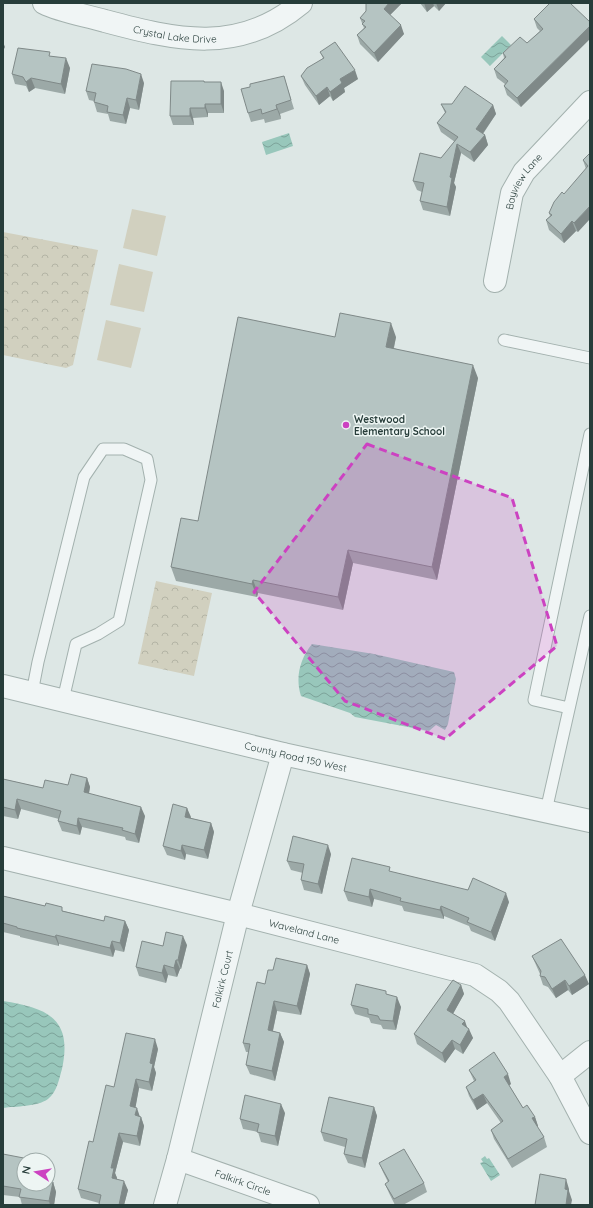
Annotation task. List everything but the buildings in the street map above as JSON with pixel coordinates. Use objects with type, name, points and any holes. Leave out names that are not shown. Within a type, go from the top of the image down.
[{"type":"street","name":"Crystal Lake Drive","points":[[44,3],[115,23],[181,39],[199,40],[224,38],[246,33],[282,18],[301,3]]},
{"type":"street","name":"Bayview Lane","points":[[494,281],[512,193],[524,172],[590,102]]},
{"type":"street","name":"County Road 150 West","points":[[3,686],[282,754],[590,821]]},
{"type":"street","name":"Falkirk Court","points":[[165,1205],[178,1159],[238,914],[282,754]]},
{"type":"street","name":"Waveland Lane","points":[[3,858],[238,914],[475,975],[499,991],[509,1001],[560,1076],[590,1133]]},
{"type":"street","points":[[560,1076],[590,1052]]},
{"type":"street","name":"Falkirk Circle","points":[[178,1159],[308,1205]]},
{"type":"lane","points":[[504,340],[590,358]]},
{"type":"lane","points":[[569,708],[534,700],[590,434]]},
{"type":"lane","points":[[32,693],[38,662],[84,477],[103,450],[124,449],[147,459],[152,480],[119,621],[98,634],[76,644],[63,700]]},
{"type":"lane","points":[[546,811],[590,616]]},
{"type":"highlighted area","points":[[367,444],[512,498],[557,646],[445,739],[345,701],[254,592]]},
{"type":"green space","points":[[132,209],[166,216],[157,256],[123,248]]},
{"type":"green space","points":[[3,232],[98,250],[73,365],[66,368],[3,355]]},
{"type":"green space","points":[[119,264],[153,272],[144,312],[110,305]]},
{"type":"green space","points":[[106,320],[141,328],[131,368],[97,360]]},
{"type":"green space","points":[[156,581],[212,593],[194,676],[138,664]]},
{"type":"water","points":[[502,36],[511,45],[490,66],[481,57]]},
{"type":"water","points":[[289,133],[293,146],[266,155],[262,142]]},
{"type":"water","points":[[312,644],[374,654],[454,672],[456,679],[448,724],[445,730],[436,725],[429,731],[355,717],[350,713],[301,696],[298,682],[300,668],[304,656]]},
{"type":"water","points":[[3,1001],[32,1007],[44,1012],[53,1018],[60,1027],[64,1038],[62,1069],[54,1093],[48,1099],[38,1104],[3,1108]]},
{"type":"water","points":[[485,1156],[487,1159],[489,1158],[500,1175],[491,1181],[480,1163],[483,1162],[481,1159]]},
{"type":"place","name":"Westwood Elementary School","points":[[346,425]]}]
